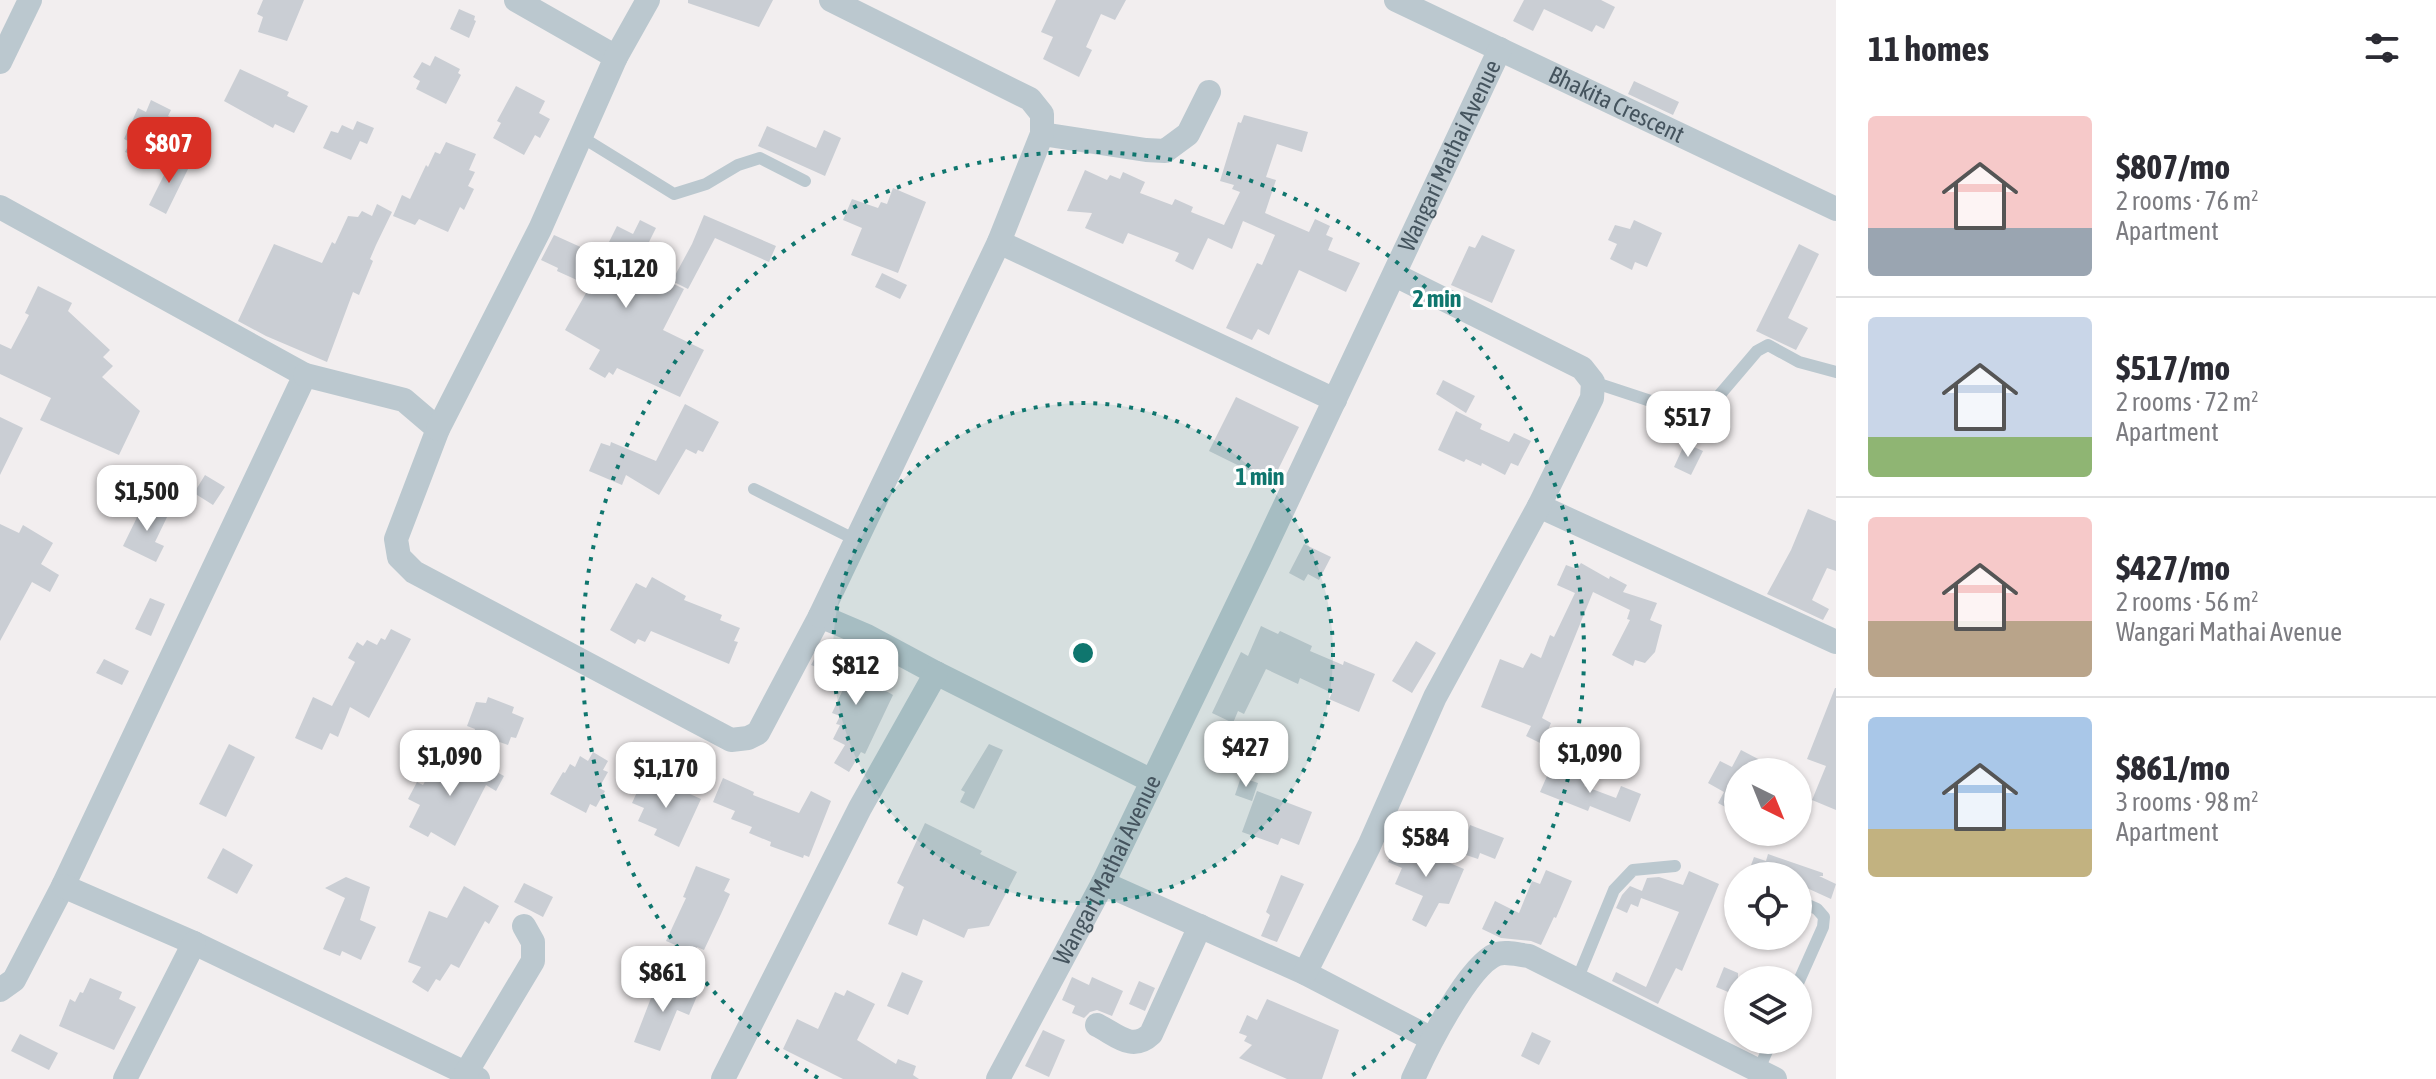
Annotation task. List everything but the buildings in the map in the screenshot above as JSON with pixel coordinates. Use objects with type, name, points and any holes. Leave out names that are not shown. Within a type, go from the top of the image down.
[{"type":"street","points":[[0,62],[30,0]]},
{"type":"street","points":[[516,0],[616,57]]},
{"type":"street","points":[[648,0],[616,57],[540,229],[438,429],[396,539],[399,557],[414,572],[731,740],[758,733],[820,616],[999,242],[1042,134],[1042,114],[1030,99],[831,0]]},
{"type":"street","name":"Bhakita Crescent","points":[[1396,0],[1836,209]]},
{"type":"street","name":"Wangari Mathai Avenue","points":[[998,1079],[1103,883],[1500,49]]},
{"type":"street","points":[[1042,134],[1165,151],[1188,134],[1209,92]]},
{"type":"street","points":[[0,207],[305,375],[404,400],[438,429]]},
{"type":"street","points":[[999,242],[1335,400]]},
{"type":"street","points":[[1305,973],[1369,846],[1435,697],[1539,506],[1592,398],[1593,382],[1582,368],[1395,275]]},
{"type":"street","points":[[0,990],[14,980],[63,886],[305,375]]},
{"type":"street","points":[[1539,506],[1836,642]]},
{"type":"street","points":[[820,616],[867,636],[1152,781]]},
{"type":"street","points":[[723,1079],[860,808],[936,673]]},
{"type":"street","points":[[1103,883],[1305,973],[1432,1039]]},
{"type":"street","points":[[63,886],[194,943],[472,1076],[533,961],[533,942],[524,926]]},
{"type":"street","points":[[1097,1025],[1134,1044],[1142,1043],[1151,1034],[1200,926]]},
{"type":"street","points":[[125,1079],[194,943]]},
{"type":"street","points":[[1413,1079],[1432,1039],[1471,979],[1486,960],[1500,952],[1529,956],[1766,1075]]},
{"type":"lane","points":[[580,136],[674,194],[706,184],[738,165],[760,158],[805,181]]},
{"type":"lane","points":[[1593,382],[1684,412],[1703,407],[1717,398],[1757,351],[1768,345],[1799,362],[1836,372]]},
{"type":"lane","points":[[754,489],[856,540]]},
{"type":"lane","points":[[1577,980],[1614,890],[1633,870],[1675,866]]},
{"type":"lane","points":[[1806,966],[1823,927],[1824,917],[1812,907]]},
{"type":"lane","points":[[1766,1075],[1770,1054]]}]
